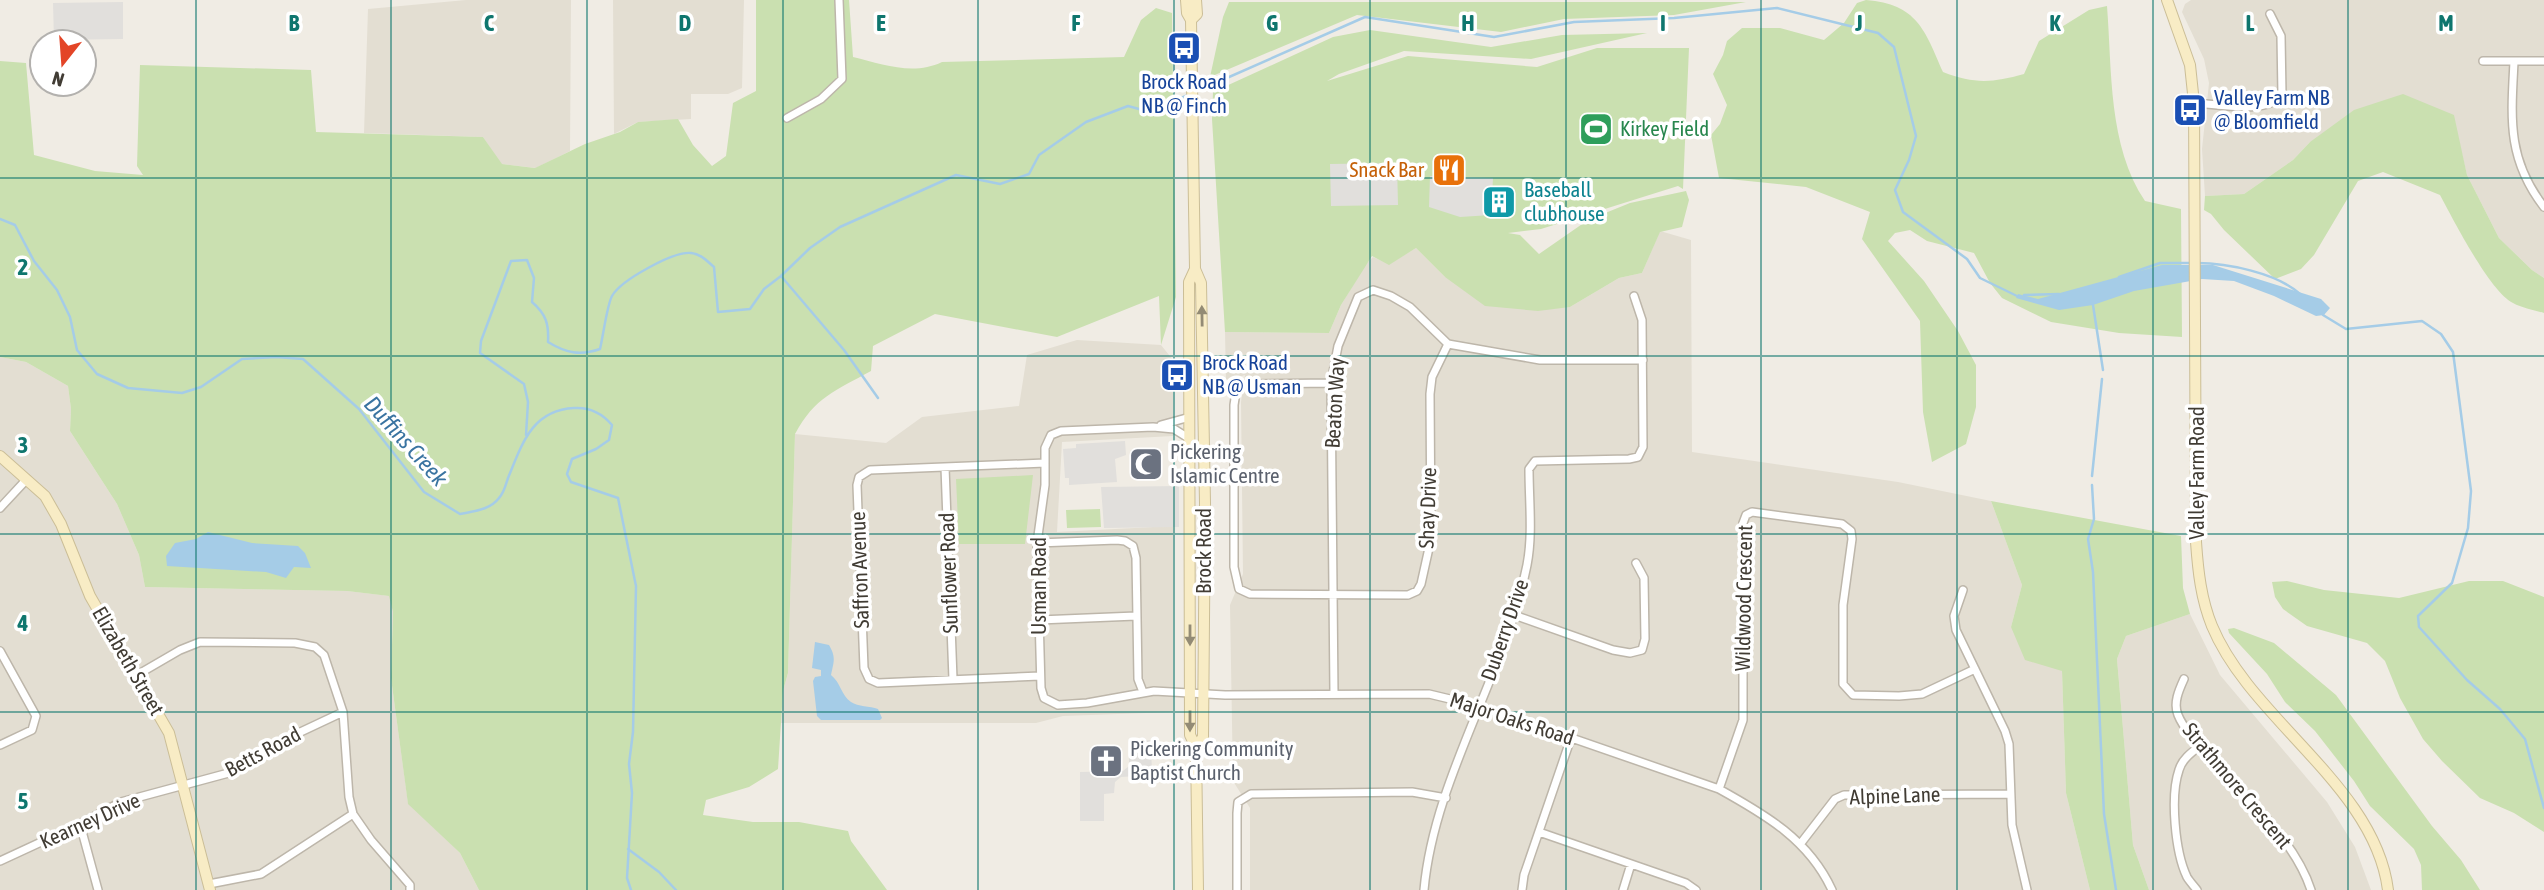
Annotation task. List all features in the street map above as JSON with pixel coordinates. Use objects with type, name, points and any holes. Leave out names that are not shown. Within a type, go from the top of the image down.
[{"type":"street","points":[[787,118],[821,99],[842,79],[839,0]]},
{"type":"street","name":"Brock Road","points":[[1186,0],[1187,13],[1191,20],[1195,269],[1201,283],[1204,433],[1203,737],[1196,747]]},
{"type":"street","name":"Brock Road","points":[[1191,20],[1197,13],[1196,0]]},
{"type":"street","name":"Valley Farm Road","points":[[2167,0],[2190,65],[2194,103],[2196,542],[2199,579],[2205,605],[2212,627],[2248,685],[2357,812],[2375,847],[2388,890]]},
{"type":"street","points":[[2194,103],[2260,107],[2276,102],[2282,95],[2281,36],[2270,14]]},
{"type":"street","points":[[2483,61],[2544,61]]},
{"type":"street","points":[[2514,62],[2512,133],[2515,153],[2534,194],[2544,207]]},
{"type":"street","name":"Brock Road","points":[[1195,269],[1189,282],[1190,735],[1196,747],[1198,890]]},
{"type":"street","name":"Beaton Way","points":[[1334,694],[1331,383],[1338,346],[1358,298],[1373,290],[1410,307],[1448,344]]},
{"type":"street","name":"Duberry Drive","points":[[1424,890],[1430,846],[1514,615],[1530,546],[1529,469],[1535,461],[1638,457],[1643,447],[1642,320],[1634,296]]},
{"type":"street","points":[[1448,344],[1540,360],[1643,360]]},
{"type":"street","name":"Shay Drive","points":[[1331,383],[1245,384],[1236,392],[1235,579],[1239,589],[1250,594],[1408,594],[1417,591],[1431,539],[1432,377],[1448,344]]},
{"type":"street","points":[[1190,417],[1204,433]]},
{"type":"street","name":"Usman Road","points":[[1153,427],[1190,417]]},
{"type":"street","name":"Usman Road","points":[[1143,692],[1107,701],[1058,705],[1044,698],[1040,676],[1037,543],[1045,485],[1046,443],[1055,432],[1153,427],[1174,429],[1190,439]]},
{"type":"street","name":"Elizabeth Street","points":[[0,456],[45,496],[61,524],[90,596],[169,733],[209,887]]},
{"type":"street","name":"Saffron Avenue","points":[[1040,676],[878,682],[869,679],[864,668],[857,481],[863,472],[870,470],[1045,463]]},
{"type":"street","name":"Sunflower Road","points":[[945,467],[953,679]]},
{"type":"street","points":[[0,508],[27,479]]},
{"type":"street","name":"Wildwood Crescent","points":[[1719,789],[1743,720],[1743,523],[1746,515],[1752,512],[1842,524],[1851,531],[1843,605],[1843,684],[1853,695],[1922,694],[1975,669]]},
{"type":"street","points":[[1037,543],[1117,540],[1133,546],[1136,558],[1138,679],[1143,692]]},
{"type":"street","points":[[1514,615],[1613,650],[1630,653],[1642,650],[1645,639],[1644,578],[1636,563]]},
{"type":"street","points":[[1963,590],[1954,616],[1956,630],[2005,730],[2009,744],[2012,825],[2028,890]]},
{"type":"street","points":[[1039,620],[1136,616]]},
{"type":"street","points":[[137,675],[180,650],[200,642],[295,643],[315,646],[324,655],[343,712],[349,797],[353,814],[371,840],[410,885],[410,890]]},
{"type":"street","points":[[0,651],[18,679],[36,716],[32,730],[0,745]]},
{"type":"street","name":"Strathmore Crescent","points":[[2184,679],[2176,701],[2178,715],[2200,746],[2286,843],[2300,863],[2311,890]]},
{"type":"street","name":"Major Oaks Road","points":[[1143,692],[1429,694],[1479,706],[1719,789],[1751,806],[1801,843],[1822,868],[1832,890]]},
{"type":"street","name":"Betts Road","points":[[182,785],[236,771],[275,744],[343,712]]},
{"type":"street","points":[[1522,890],[1524,875],[1571,738]]},
{"type":"street","points":[[2197,890],[2187,877],[2176,837],[2175,789],[2179,767],[2190,753],[2200,746]]},
{"type":"street","name":"Kearney Drive","points":[[0,861],[121,802],[182,785]]},
{"type":"street","points":[[1237,890],[1238,802],[1251,794],[1412,792],[1446,798]]},
{"type":"street","name":"Alpine Lane","points":[[1801,843],[1835,799],[1844,795],[2010,794]]},
{"type":"street","points":[[209,887],[261,874],[353,814]]},
{"type":"street","points":[[80,824],[98,890]]},
{"type":"street","points":[[1539,832],[1686,883],[1696,890]]},
{"type":"street","points":[[1623,890],[1631,864]]},
{"type":"shaded area","points":[[466,0],[571,0],[570,151],[536,168],[501,164],[483,137],[364,133],[368,9]]},
{"type":"shaded area","points":[[613,0],[744,0],[742,88],[728,94],[691,94],[691,119],[638,122],[614,134]]},
{"type":"shaded area","points":[[2191,0],[2544,0],[2544,278],[2499,238],[2467,175],[2453,116],[2310,142],[2293,160],[2244,194],[2205,196],[2202,149],[2209,83],[2204,59],[2182,12],[2185,4]]},
{"type":"shaded area","points":[[123,2],[123,39],[98,39],[98,28],[54,28],[53,3]]},
{"type":"shaded area","points":[[1397,163],[1398,205],[1331,206],[1330,164]]},
{"type":"shaded area","points":[[1430,176],[1493,178],[1491,215],[1460,217],[1429,207]]},
{"type":"shaded area","points":[[1660,231],[1691,240],[1692,452],[1898,482],[1991,501],[2022,585],[2011,627],[2062,671],[2066,793],[2090,890],[1250,890],[1250,808],[1233,781],[1230,605],[1243,574],[1241,402],[1245,375],[1226,381],[1225,332],[1329,333],[1341,305],[1373,257],[1389,264],[1416,248],[1445,277],[1570,307],[1619,278],[1642,273]]},
{"type":"shaded area","points":[[1077,340],[1161,345],[1173,360],[1173,436],[1062,442],[1057,532],[1173,526],[1173,712],[1063,716],[1036,723],[781,723],[783,691],[788,673],[795,434],[886,443],[922,417],[1019,406],[1027,355]]},
{"type":"shaded area","points":[[0,357],[26,362],[68,386],[70,431],[117,504],[139,555],[145,587],[347,591],[390,596],[393,612],[391,678],[408,803],[460,853],[479,890],[0,890]]},
{"type":"shaded area","points":[[1125,441],[1126,455],[1115,459],[1117,482],[1069,485],[1069,478],[1065,478],[1063,449],[1076,448],[1076,444]]},
{"type":"shaded area","points":[[1179,486],[1179,527],[1104,528],[1101,487]]},
{"type":"shaded area","points":[[2190,614],[2220,675],[2327,802],[2355,847],[2371,890],[2149,890],[2133,845],[2117,659],[2126,636]]},
{"type":"shaded area","points":[[1151,740],[1152,775],[1121,777],[1115,782],[1114,793],[1104,794],[1104,821],[1080,821],[1080,772],[1123,771],[1129,766],[1129,742]]},
{"type":"green space","points":[[756,0],[849,0],[853,57],[909,68],[942,62],[1124,57],[1141,20],[1156,8],[1172,13],[1176,297],[1161,345],[1159,296],[1057,337],[935,314],[873,346],[871,371],[818,403],[795,434],[788,673],[783,691],[778,769],[749,787],[706,800],[703,815],[753,822],[799,822],[848,831],[851,841],[887,890],[479,890],[460,853],[408,804],[391,678],[393,612],[389,596],[347,591],[145,587],[139,555],[117,504],[70,431],[68,386],[26,362],[0,357],[0,61],[26,63],[34,155],[95,171],[143,175],[137,166],[140,65],[311,70],[316,132],[483,137],[502,164],[535,168],[638,122],[678,119],[693,145],[712,166],[726,156],[733,103],[756,91]]},
{"type":"green space","points":[[1866,0],[1897,7],[1908,13],[1924,32],[1943,72],[1964,79],[1983,81],[2024,74],[2039,41],[2089,10],[2107,6],[2111,81],[2124,156],[2145,201],[2181,209],[2182,337],[2119,333],[2051,322],[2002,298],[1990,283],[1974,253],[1927,241],[1910,230],[1895,233],[1888,241],[1924,281],[1958,331],[1976,365],[1976,407],[1966,444],[1932,462],[1923,412],[1920,321],[1862,239],[1870,212],[1806,187],[1719,178],[1711,135],[1720,124],[1727,105],[1713,74],[1727,41],[1742,28],[1780,28],[1824,40],[1844,23],[1857,3]]},
{"type":"green space","points":[[1229,2],[1746,2],[1674,15],[1564,19],[1501,32],[1357,15],[1210,77],[1223,17]]},
{"type":"green space","points":[[1370,30],[1491,47],[1562,35],[1647,33],[1531,59],[1404,51],[1339,74],[1327,81],[1408,56],[1537,67],[1597,48],[1689,48],[1683,189],[1678,186],[1541,229],[1508,233],[1520,235],[1539,254],[1588,220],[1630,203],[1686,191],[1689,200],[1682,227],[1660,232],[1642,273],[1619,278],[1570,307],[1538,311],[1485,306],[1445,277],[1416,248],[1389,265],[1372,256],[1341,305],[1329,333],[1225,332],[1212,119],[1213,92],[1333,37]]},
{"type":"green space","points":[[2403,94],[2454,115],[2467,175],[2499,238],[2544,278],[2544,313],[2513,303],[2494,285],[2440,195],[2383,172],[2358,181],[2314,255],[2301,269],[2275,279],[2204,210],[2205,196],[2244,194],[2293,160],[2310,142],[2354,110]]},
{"type":"green space","points":[[1033,475],[1025,544],[959,544],[956,479]]},
{"type":"green space","points":[[1991,501],[2181,536],[2183,588],[2190,614],[2126,636],[2117,659],[2133,845],[2149,890],[2090,890],[2066,793],[2062,671],[2025,660],[2011,627],[2022,585]]},
{"type":"green space","points":[[1100,509],[1101,527],[1067,528],[1066,510]]},
{"type":"green space","points":[[2287,581],[2324,590],[2399,598],[2469,581],[2503,581],[2544,597],[2544,832],[2514,813],[2480,798],[2442,761],[2423,739],[2400,698],[2385,661],[2367,643],[2307,626],[2283,609],[2275,597],[2272,582]]},
{"type":"green space","points":[[2234,628],[2274,643],[2336,695],[2432,826],[2461,860],[2480,890],[2422,890],[2421,865],[2414,849],[2370,806],[2315,731],[2285,702],[2267,674],[2229,633],[2228,629]]},
{"type":"water","points":[[2162,265],[2213,265],[2321,299],[2330,308],[2324,315],[2316,316],[2234,281],[2202,279],[2134,291],[2093,305],[2059,310],[2016,298],[2018,294],[2038,299]]},
{"type":"water","points":[[208,532],[252,543],[298,546],[305,553],[311,568],[294,567],[286,578],[266,572],[167,566],[166,556],[175,543],[196,539]]},
{"type":"water","points":[[815,642],[829,645],[834,659],[831,675],[848,699],[857,705],[878,709],[882,718],[880,720],[821,720],[817,716],[813,681],[815,677],[821,676],[821,670],[812,668]]},
{"type":"waterway","points":[[1195,92],[1365,17],[1494,37],[1574,22],[1674,18],[1777,8],[1878,33],[1894,47],[1916,136],[1909,160],[1895,190],[1903,212],[1967,259],[1980,278],[2017,296]]},
{"type":"waterway","points":[[526,435],[528,402],[524,384],[480,353],[481,341],[511,261],[527,260],[534,278],[532,302],[546,320],[548,342],[573,352],[593,351],[600,349],[612,296],[617,289],[661,262],[683,254],[701,256],[714,267],[718,312],[750,309],[764,289],[810,248],[840,227],[956,175],[1000,184],[1029,174],[1039,155],[1086,122],[1128,106],[1150,112],[1188,95]]},
{"type":"waterway","name":"Duffins Creek","points":[[0,219],[15,225],[34,261],[57,290],[70,317],[77,350],[97,374],[128,388],[182,393],[201,387],[242,359],[303,359],[359,409],[424,492],[460,514],[486,508],[499,498],[524,441],[538,422],[548,415],[560,410],[580,408],[600,414],[612,425],[609,440],[572,459],[567,474],[571,482],[618,498],[636,586],[633,732],[629,764],[632,793],[627,878],[631,890]]},
{"type":"waterway","points":[[2119,277],[2160,263],[2191,263]]},
{"type":"waterway","points":[[2197,263],[2223,265],[2265,275],[2300,294]]},
{"type":"waterway","points":[[781,276],[844,350],[878,398]]},
{"type":"waterway","points":[[2024,295],[2059,294]]},
{"type":"waterway","points":[[2093,305],[2103,370]]},
{"type":"waterway","points":[[2323,315],[2346,329],[2422,321],[2441,334],[2453,352],[2471,491],[2468,528],[2452,583],[2418,616],[2419,627],[2467,680],[2500,709],[2525,739],[2544,808]]},
{"type":"waterway","points":[[2092,476],[2102,379]]},
{"type":"waterway","points":[[2092,485],[2094,519],[2088,539],[2093,572],[2104,814],[2116,890]]},
{"type":"waterway","points":[[628,849],[659,872],[676,890]]},
{"type":"place","name":"Brock Road NB @ Finch","points":[[1184,48]]},
{"type":"place","name":"Valley Farm NB @ Bloomfield","points":[[2190,110]]},
{"type":"place","name":"Kirkey Field","points":[[1596,129]]},
{"type":"place","name":"Snack Bar","points":[[1449,170]]},
{"type":"place","name":"Baseball clubhouse","points":[[1499,202]]},
{"type":"place","name":"Brock Road NB @ Usman","points":[[1177,375]]},
{"type":"place","name":"Pickering Islamic Centre","points":[[1146,464]]},
{"type":"place","name":"Pickering Community Baptist Church","points":[[1106,761]]}]
